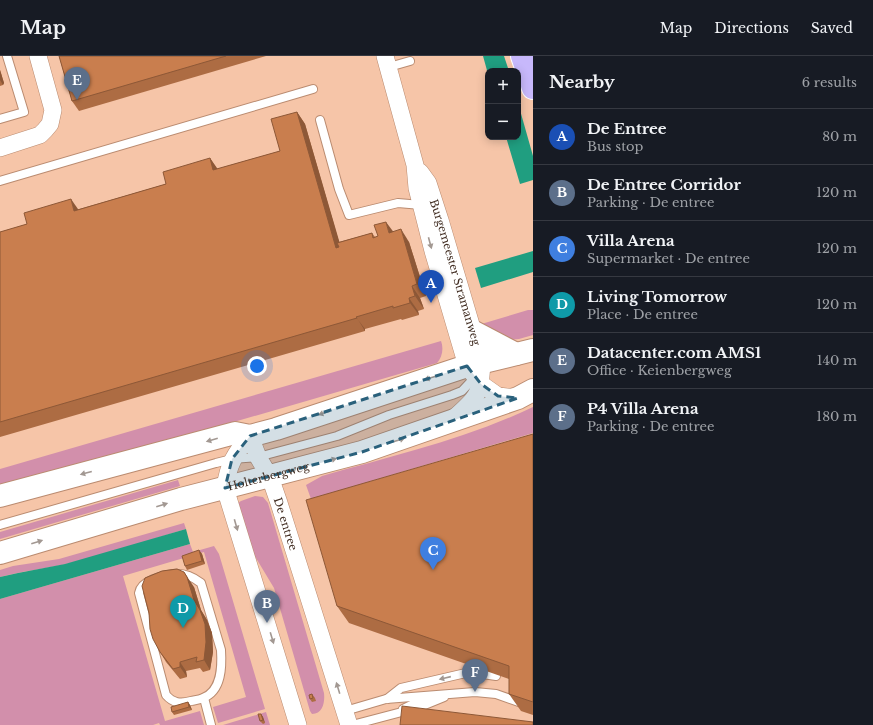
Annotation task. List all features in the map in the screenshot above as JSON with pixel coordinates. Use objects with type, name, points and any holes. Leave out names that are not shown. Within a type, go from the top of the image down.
[{"type":"main road","points":[[522,56],[533,88]]},
{"type":"main road","points":[[474,332],[525,352]]},
{"type":"main road","name":"Holterbergweg","points":[[0,496],[235,433],[250,436],[276,429],[476,372],[525,352]]},
{"type":"main road","name":"Holterbergweg","points":[[0,553],[181,499],[362,452],[448,424],[526,394]]},
{"type":"street","points":[[0,148],[40,135],[50,124],[53,110],[38,56]]},
{"type":"street","name":"Burgemeester Stramanweg","points":[[387,62],[415,165],[417,188],[433,251],[476,372]]},
{"type":"street","name":"Burgemeester Stramanweg","points":[[415,165],[428,183],[474,332],[476,372]]},
{"type":"street","points":[[476,372],[498,396],[526,394]]},
{"type":"street","points":[[448,424],[474,400],[476,372]]},
{"type":"street","points":[[250,436],[232,459],[227,474],[226,488],[298,725]]},
{"type":"street","name":"De entree","points":[[250,436],[258,457],[270,476],[348,720]]},
{"type":"lane","points":[[0,119],[24,112],[7,56]]},
{"type":"lane","points":[[387,62],[410,61]]},
{"type":"lane","points":[[0,181],[313,89]]},
{"type":"lane","points":[[320,120],[339,189],[349,215],[398,203],[421,205]]},
{"type":"lane","points":[[462,390],[476,372]]},
{"type":"lane","name":"Holterbergweg","points":[[0,525],[193,469],[232,459],[258,457],[337,436],[389,415],[452,395],[462,390],[476,372]]},
{"type":"lane","points":[[179,574],[191,576],[201,583],[221,650],[222,659],[222,669],[215,687],[210,694],[204,698],[179,703],[170,699],[166,695],[139,598],[139,589],[144,584],[167,575],[179,574]]},
{"type":"lane","points":[[348,720],[386,699],[401,688],[470,672],[496,676]]},
{"type":"lane","points":[[386,699],[474,692],[496,694],[533,707]]},
{"type":"lane","points":[[348,720],[389,715],[415,702],[450,694]]},
{"type":"lane","points":[[204,698],[211,725]]},
{"type":"highlighted area","points":[[467,366],[481,384],[498,396],[518,398],[362,452],[225,488],[232,459],[250,436]]},
{"type":"shaded area","points":[[528,310],[533,310],[533,335],[519,339],[507,340],[478,325]]},
{"type":"shaded area","points":[[441,341],[442,353],[437,363],[0,490],[0,469]]},
{"type":"shaded area","points":[[533,407],[533,433],[368,482],[349,491],[326,497],[324,495],[311,499],[306,485],[322,476],[455,438]]},
{"type":"shaded area","points":[[178,480],[180,486],[0,539],[0,532]]},
{"type":"shaded area","points":[[255,496],[263,497],[268,503],[324,693],[324,700],[321,710],[316,713],[312,714],[310,711],[274,588],[247,543],[238,503]]},
{"type":"shaded area","points":[[184,523],[186,529],[111,552],[66,564],[0,577],[0,570],[13,566],[59,559]]},
{"type":"shaded area","points":[[190,544],[193,552],[214,546],[219,554],[265,709],[218,723],[213,707],[246,697],[204,552],[123,576],[165,721],[200,711],[204,725],[160,725],[159,723],[153,725],[0,725],[0,599]]},
{"type":"shaded area","points":[[266,712],[270,725],[223,725]]},
{"type":"water","points":[[483,56],[504,56],[508,68],[486,68]]},
{"type":"water","points":[[521,114],[533,156],[533,180],[520,184],[507,140],[521,140]]},
{"type":"water","points":[[533,251],[533,272],[481,288],[475,268]]},
{"type":"water","points":[[186,529],[190,544],[0,599],[0,577],[65,564]]},
{"type":"building","points":[[59,56],[226,56],[72,101]]},
{"type":"building","points":[[297,112],[336,248],[339,247],[337,243],[372,233],[373,238],[378,236],[374,225],[386,222],[389,233],[401,229],[417,284],[412,286],[415,296],[409,298],[410,303],[393,308],[393,306],[356,317],[357,318],[0,422],[0,232],[27,224],[24,213],[71,199],[74,211],[166,184],[163,172],[210,158],[213,170],[280,151],[271,119]]},
{"type":"building","points":[[533,434],[533,702],[509,694],[509,666],[337,606],[306,500]]},
{"type":"building","points":[[199,550],[202,561],[185,566],[182,556]]},
{"type":"building","points":[[177,569],[184,572],[187,577],[194,600],[200,610],[205,624],[206,642],[204,660],[196,662],[197,657],[180,662],[180,667],[173,669],[160,652],[153,639],[150,629],[149,613],[142,586],[145,578],[162,571]]},
{"type":"building","points":[[312,694],[313,698],[310,699],[309,695]]},
{"type":"building","points":[[188,702],[189,707],[172,712],[171,707]]},
{"type":"building","points":[[402,706],[533,722],[533,725],[400,725]]},
{"type":"building","points":[[258,714],[261,714],[263,720],[260,721]]},
{"type":"place","name":"Datacenter.com AMS1","points":[[77,100]]},
{"type":"place","name":"De Entree","points":[[431,303]]},
{"type":"place","name":"Villa Arena","points":[[433,570]]},
{"type":"place","name":"De Entree Corridor","points":[[267,623]]},
{"type":"place","name":"Living Tomorrow","points":[[183,628]]},
{"type":"place","name":"P4 Villa Arena","points":[[475,692]]}]
